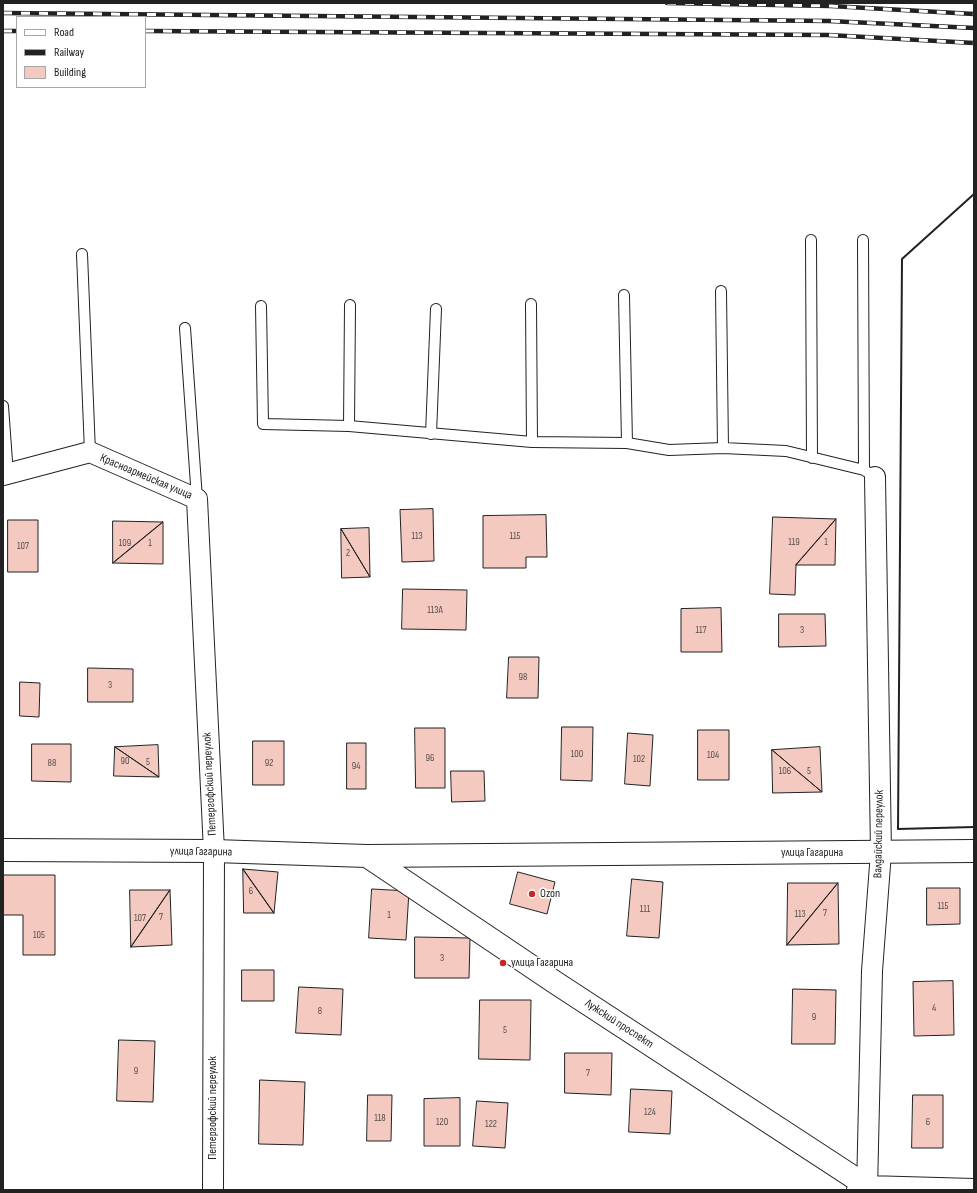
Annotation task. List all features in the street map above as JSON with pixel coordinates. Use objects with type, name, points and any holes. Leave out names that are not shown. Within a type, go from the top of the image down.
[{"type":"street","name":"Красноармейская улица","points":[[5,475],[90,452],[197,499]]},
{"type":"street","name":"Валдайский переулок","points":[[866,1189],[872,971],[881,852],[869,474]]},
{"type":"street","name":"Петергофский переулок","points":[[197,499],[214,851],[213,1190]]},
{"type":"street","name":"улица Гагарина","points":[[3,850],[214,851],[367,856],[974,851]]},
{"type":"street","name":"Лужский проспект","points":[[367,856],[866,1189]]},
{"type":"street","points":[[866,1189],[974,1189]]},
{"type":"lane","points":[[811,240],[812,458]]},
{"type":"lane","points":[[261,306],[262,424],[349,426],[532,442],[627,443],[668,450],[723,448],[786,451],[869,474],[863,240]]},
{"type":"lane","points":[[82,254],[90,452]]},
{"type":"lane","points":[[721,291],[723,448]]},
{"type":"lane","points":[[624,295],[627,443]]},
{"type":"lane","points":[[531,304],[532,442]]},
{"type":"lane","points":[[349,426],[350,305]]},
{"type":"lane","points":[[431,434],[436,309]]},
{"type":"lane","points":[[186,328],[197,499]]},
{"type":"lane","points":[[3,406],[5,475]]},
{"type":"building","points":[[433,509],[434,561],[402,562],[400,510]]},
{"type":"building","points":[[546,515],[547,557],[526,557],[526,568],[483,568],[483,516]]},
{"type":"building","points":[[773,517],[836,519],[796,565],[795,595],[770,594]]},
{"type":"building","points":[[836,519],[835,565],[796,565]]},
{"type":"building","points":[[8,520],[38,520],[38,572],[8,572]]},
{"type":"building","points":[[113,521],[163,522],[113,563]]},
{"type":"building","points":[[163,522],[163,564],[113,563]]},
{"type":"building","points":[[369,528],[370,577],[341,529]]},
{"type":"building","points":[[341,529],[370,577],[342,578]]},
{"type":"building","points":[[403,589],[467,590],[466,630],[402,629]]},
{"type":"building","points":[[721,608],[722,652],[681,652],[681,609]]},
{"type":"building","points":[[779,614],[825,614],[826,646],[779,647]]},
{"type":"building","points":[[509,657],[539,657],[538,698],[507,698]]},
{"type":"building","points":[[88,668],[133,669],[133,702],[88,702]]},
{"type":"building","points":[[20,682],[40,683],[39,717],[20,716]]},
{"type":"building","points":[[562,727],[593,727],[592,781],[561,780]]},
{"type":"building","points":[[415,728],[445,728],[445,788],[416,788]]},
{"type":"building","points":[[698,730],[729,730],[729,780],[698,780]]},
{"type":"building","points":[[628,733],[653,735],[650,786],[625,784]]},
{"type":"building","points":[[253,741],[284,741],[284,785],[253,785]]},
{"type":"building","points":[[347,743],[366,743],[366,789],[347,789]]},
{"type":"building","points":[[32,744],[71,744],[71,782],[32,781]]},
{"type":"building","points":[[158,745],[159,777],[115,747]]},
{"type":"building","points":[[115,747],[159,777],[114,776]]},
{"type":"building","points":[[820,747],[822,792],[772,750]]},
{"type":"building","points":[[772,750],[822,792],[773,793]]},
{"type":"building","points":[[451,771],[484,771],[485,801],[452,802]]},
{"type":"building","points":[[243,869],[274,913],[244,913]]},
{"type":"building","points":[[243,869],[278,872],[274,913]]},
{"type":"building","points":[[518,872],[555,882],[547,914],[510,904]]},
{"type":"building","points":[[3,875],[55,875],[55,955],[23,955],[23,915],[3,915]]},
{"type":"building","points":[[632,879],[663,882],[659,938],[627,936]]},
{"type":"building","points":[[788,883],[838,883],[787,945]]},
{"type":"building","points":[[838,883],[839,944],[787,945]]},
{"type":"building","points":[[927,888],[960,888],[960,924],[927,925]]},
{"type":"building","points":[[372,889],[409,891],[406,940],[369,938]]},
{"type":"building","points":[[130,890],[170,890],[131,947]]},
{"type":"building","points":[[170,890],[172,945],[131,947]]},
{"type":"building","points":[[415,937],[470,938],[469,978],[415,978]]},
{"type":"building","points":[[242,970],[274,970],[274,1001],[242,1001]]},
{"type":"building","points":[[953,981],[954,1035],[914,1036],[913,982]]},
{"type":"building","points":[[299,987],[343,989],[341,1035],[296,1033]]},
{"type":"building","points":[[793,989],[836,990],[835,1044],[792,1044]]},
{"type":"building","points":[[480,1000],[531,1000],[530,1060],[479,1059]]},
{"type":"building","points":[[119,1040],[155,1041],[153,1102],[117,1101]]},
{"type":"building","points":[[565,1053],[612,1053],[611,1095],[565,1093]]},
{"type":"building","points":[[260,1080],[305,1082],[303,1145],[259,1144]]},
{"type":"building","points":[[631,1089],[672,1091],[670,1134],[629,1132]]},
{"type":"building","points":[[368,1095],[392,1095],[391,1141],[367,1141]]},
{"type":"building","points":[[913,1095],[943,1095],[943,1148],[912,1148]]},
{"type":"building","points":[[460,1098],[460,1146],[424,1146],[424,1099]]},
{"type":"building","points":[[477,1101],[508,1103],[505,1148],[473,1146]]},
{"type":"railway","points":[[667,3],[831,6],[974,14]]},
{"type":"railway","points":[[3,13],[829,21],[974,28]]},
{"type":"railway","points":[[3,31],[16,31]]},
{"type":"railway","points":[[146,31],[828,35],[974,43]]},
{"type":"wall","points":[[974,194],[902,259],[898,829],[974,827]]},
{"type":"place","name":"Ozon","points":[[532,894]]},
{"type":"place","name":"улица Гагарина","points":[[503,963]]}]
